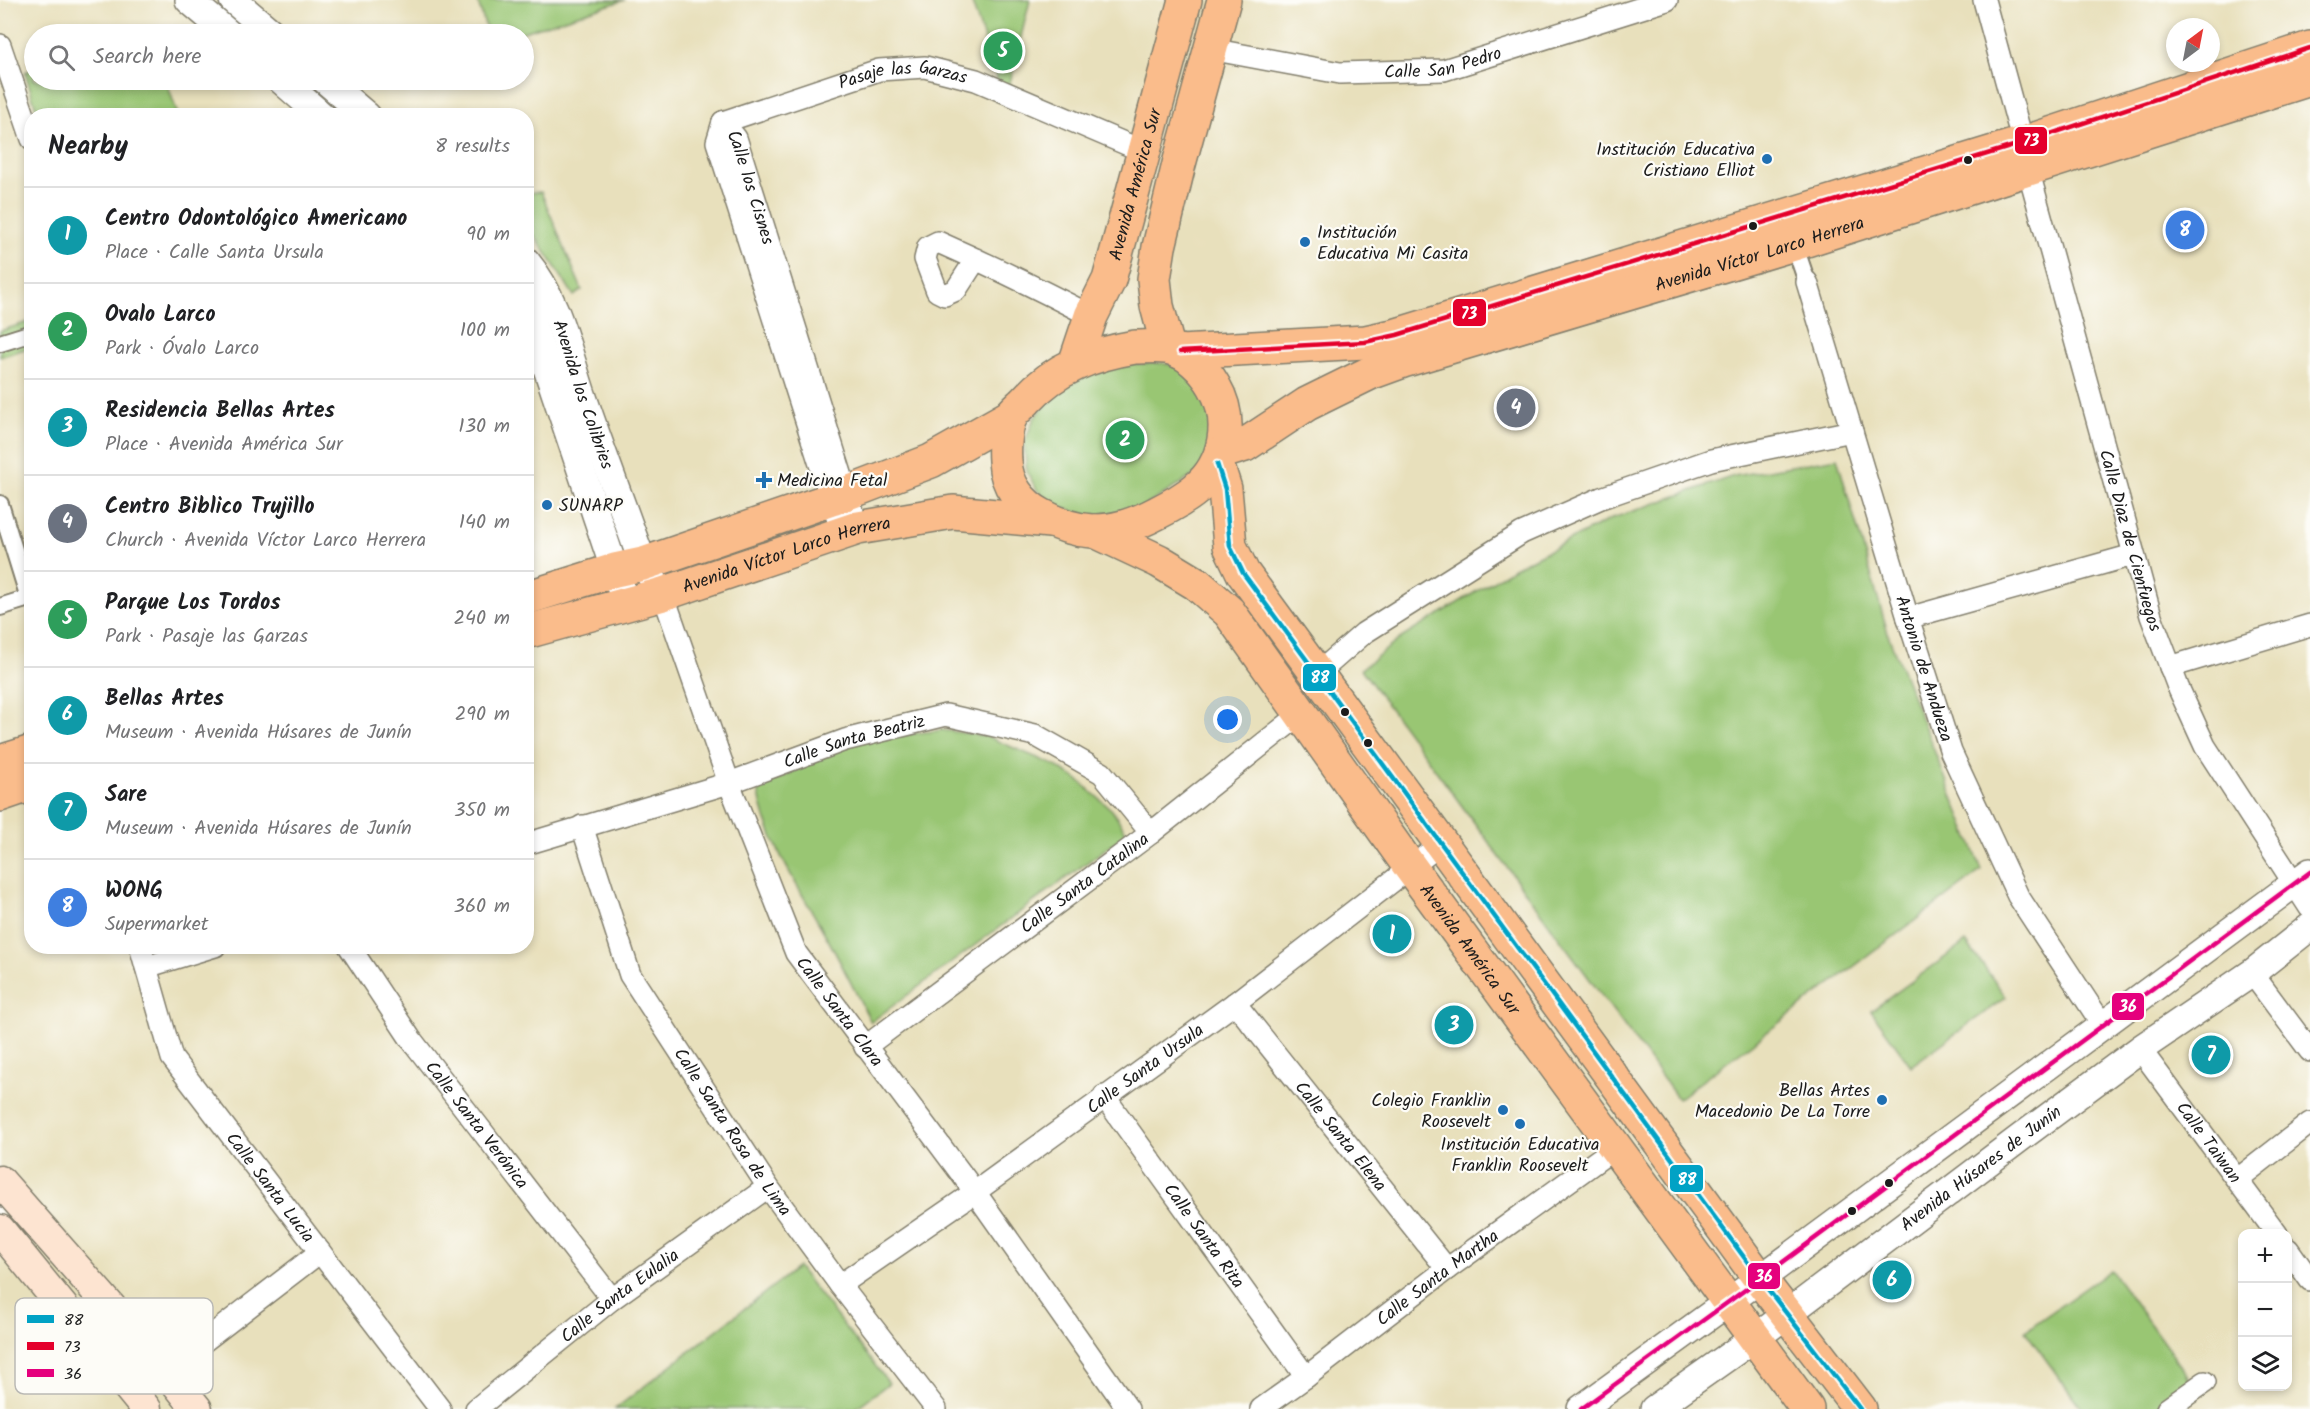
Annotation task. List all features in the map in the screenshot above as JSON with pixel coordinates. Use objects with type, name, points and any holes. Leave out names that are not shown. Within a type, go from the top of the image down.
[{"type":"main road","name":"Avenida América Sur","points":[[1075,364],[1091,316],[1109,280],[1185,0]]},
{"type":"main road","name":"Avenida América Sur","points":[[1174,350],[1157,306],[1154,279],[1159,247],[1177,175],[1224,0]]},
{"type":"main road","name":"Avenida Víctor Larco Herrera","points":[[1174,350],[1365,342],[1400,348],[1794,244],[2310,48]]},
{"type":"main road","name":"Avenida Víctor Larco Herrera","points":[[1219,458],[1245,445],[1269,427],[1370,373],[1400,348],[2025,156],[2310,79]]},
{"type":"main road","points":[[1135,347],[1174,350],[1202,370],[1219,394],[1224,411],[1226,430],[1219,458],[1198,488],[1182,500],[1135,524],[1095,531],[1075,529],[1052,522],[1028,508],[1012,489],[1005,463],[1005,442],[1011,416],[1036,389],[1060,371],[1075,364],[1116,350],[1135,347]]},
{"type":"main road","name":"Avenida Víctor Larco Herrera","points":[[534,596],[629,567],[839,496],[931,461],[1011,416]]},
{"type":"main road","points":[[1219,458],[1225,489],[1230,546],[1243,573],[1316,675],[1443,843],[1760,1280],[1860,1409]]},
{"type":"main road","name":"Avenida Víctor Larco Herrera","points":[[534,630],[663,594],[850,531],[953,512],[1052,522]]},
{"type":"main road","name":"Avenida América Sur","points":[[1095,531],[1197,584],[1229,612],[1410,867],[1807,1409]]},
{"type":"main road","points":[[0,762],[24,754]]},
{"type":"main road","points":[[0,795],[24,787]]},
{"type":"main road","points":[[0,1181],[103,1298]]},
{"type":"main road","points":[[0,1230],[55,1298]]},
{"type":"main road","points":[[185,1394],[197,1409]]},
{"type":"street","points":[[189,0],[217,24]]},
{"type":"street","points":[[233,0],[261,24]]},
{"type":"street","name":"Calle San Pedro","points":[[1210,49],[1340,73],[1444,70],[1667,0]]},
{"type":"street","name":"Calle Diaz de Cienfuegos","points":[[1984,0],[2151,616],[2170,667],[2205,746],[2302,878],[2310,908]]},
{"type":"street","points":[[0,45],[5,78],[24,121]]},
{"type":"street","name":"Pasaje las Garzas","points":[[723,122],[879,70],[925,68],[976,80],[1144,152]]},
{"type":"street","points":[[292,90],[313,108]]},
{"type":"street","points":[[337,90],[358,108]]},
{"type":"street","name":"Calle los Cisnes","points":[[723,122],[736,138],[818,430],[850,531]]},
{"type":"street","points":[[1794,244],[1807,282]]},
{"type":"street","points":[[976,259],[1091,316]]},
{"type":"street","name":"Avenida los Colibries","points":[[534,270],[563,328],[583,398],[629,567],[626,604]]},
{"type":"street","name":"Antonio de Andueza","points":[[1807,282],[1908,618],[1951,752],[2018,896],[2104,1027]]},
{"type":"street","name":"Avenida los Colibries","points":[[534,326],[629,567]]},
{"type":"street","points":[[0,343],[24,336]]},
{"type":"street","points":[[1316,675],[1364,633],[1522,533],[1601,498],[1711,460],[1852,431]]},
{"type":"street","points":[[0,504],[6,543],[24,584]]},
{"type":"street","points":[[1908,618],[2133,555]]},
{"type":"street","name":"Calle Santa Clara","points":[[629,567],[663,594],[729,783],[796,953],[975,1192],[1128,1409]]},
{"type":"street","points":[[0,607],[24,599]]},
{"type":"street","points":[[2170,667],[2310,625]]},
{"type":"street","name":"Calle Santa Catalina","points":[[865,1047],[1151,832],[1302,713]]},
{"type":"street","name":"Calle Santa Beatriz","points":[[534,841],[729,783],[845,740],[946,715],[1035,735],[1102,773],[1151,832]]},
{"type":"street","name":"Calle Santa Rosa de Lima","points":[[582,826],[630,975],[768,1187],[936,1409]]},
{"type":"street","name":"Calle Santa Ursula","points":[[840,1285],[975,1192],[1104,1096],[1235,1003],[1443,843]]},
{"type":"street","points":[[1581,1409],[2104,1027],[2302,878]]},
{"type":"street","name":"Avenida Húsares de Junín","points":[[1654,1409],[1754,1338],[2140,1049],[2252,973],[2310,927]]},
{"type":"street","points":[[143,957],[163,954]]},
{"type":"street","name":"Calle Santa Verónica","points":[[354,954],[410,1038],[612,1299]]},
{"type":"street","name":"Calle Santa Lucia","points":[[143,957],[172,1058],[440,1409]]},
{"type":"street","points":[[2252,973],[2310,1051]]},
{"type":"street","name":"Calle Santa Elena","points":[[1235,1003],[1447,1269]]},
{"type":"street","name":"Calle Taiwan","points":[[2140,1049],[2274,1229]]},
{"type":"street","name":"Calle Santa Rita","points":[[1104,1096],[1306,1377]]},
{"type":"street","points":[[2238,1179],[2310,1123]]},
{"type":"street","name":"Calle Santa Martha","points":[[1261,1409],[1447,1269],[1616,1148]]},
{"type":"street","name":"Calle Santa Eulalia","points":[[476,1409],[612,1299],[768,1187]]},
{"type":"street","points":[[213,1334],[320,1252]]},
{"type":"street","points":[[2292,1255],[2310,1280]]},
{"type":"street","points":[[2167,1409],[2205,1382]]},
{"type":"green space","points":[[477,0],[625,0],[534,29],[534,24],[485,24]]},
{"type":"green space","points":[[971,0],[1030,0],[1005,103]]},
{"type":"green space","points":[[30,90],[169,90],[176,108],[36,108]]},
{"type":"green space","points":[[534,192],[541,192],[582,290],[574,296],[534,236]]},
{"type":"green space","points":[[24,323],[24,349],[0,357],[0,331]]},
{"type":"green space","points":[[1162,363],[1189,369],[1209,384],[1215,462],[1137,511],[1088,516],[1053,505],[1037,490],[1027,472],[1024,444],[1034,418],[1060,390],[1091,373],[1132,364]]},
{"type":"green space","points":[[1837,458],[1890,640],[1982,870],[1678,1099],[1361,669],[1401,638],[1514,568],[1613,518],[1734,476]]},
{"type":"green space","points":[[942,730],[986,736],[1054,765],[1077,779],[1112,810],[1127,833],[871,1022],[775,844],[758,789],[856,741]]},
{"type":"green space","points":[[1966,942],[2006,997],[1911,1066],[1871,1011]]},
{"type":"green space","points":[[798,1267],[889,1383],[855,1409],[615,1409]]},
{"type":"green space","points":[[2111,1270],[2193,1383],[2155,1409],[2082,1409],[2025,1331]]},
{"type":"transit line","name":"73","points":[[1180,352],[1365,342],[1397,335],[2023,143],[2310,48]]},
{"type":"transit line","name":"88","points":[[1217,464],[1225,489],[1230,546],[1243,573],[1760,1279],[1860,1409]]},
{"type":"transit line","name":"36","points":[[1581,1409],[2310,872]]},
{"type":"place","name":"Parque Los Tordos","points":[[1003,51]]},
{"type":"place","name":"Institución Educativa Cristiano Elliot","points":[[1767,159]]},
{"type":"place","name":"WONG","points":[[2185,230]]},
{"type":"place","name":"Institución Educativa Mi Casita","points":[[1305,242]]},
{"type":"place","name":"Centro Biblico Trujillo","points":[[1516,408]]},
{"type":"place","name":"Ovalo Larco","points":[[1125,440]]},
{"type":"place","name":"Medicina Fetal","points":[[764,480]]},
{"type":"place","name":"SUNARP","points":[[547,505]]},
{"type":"place","name":"Centro Odontológico Americano","points":[[1392,934]]},
{"type":"place","name":"Residencia Bellas Artes","points":[[1454,1025]]},
{"type":"place","name":"Sare","points":[[2211,1055]]},
{"type":"place","name":"Bellas Artes Macedonio De La Torre","points":[[1882,1100]]},
{"type":"place","name":"Colegio Franklin Roosevelt","points":[[1503,1110]]},
{"type":"place","name":"Institución Educativa Franklin Roosevelt","points":[[1520,1124]]},
{"type":"place","name":"Bellas Artes","points":[[1892,1280]]}]
